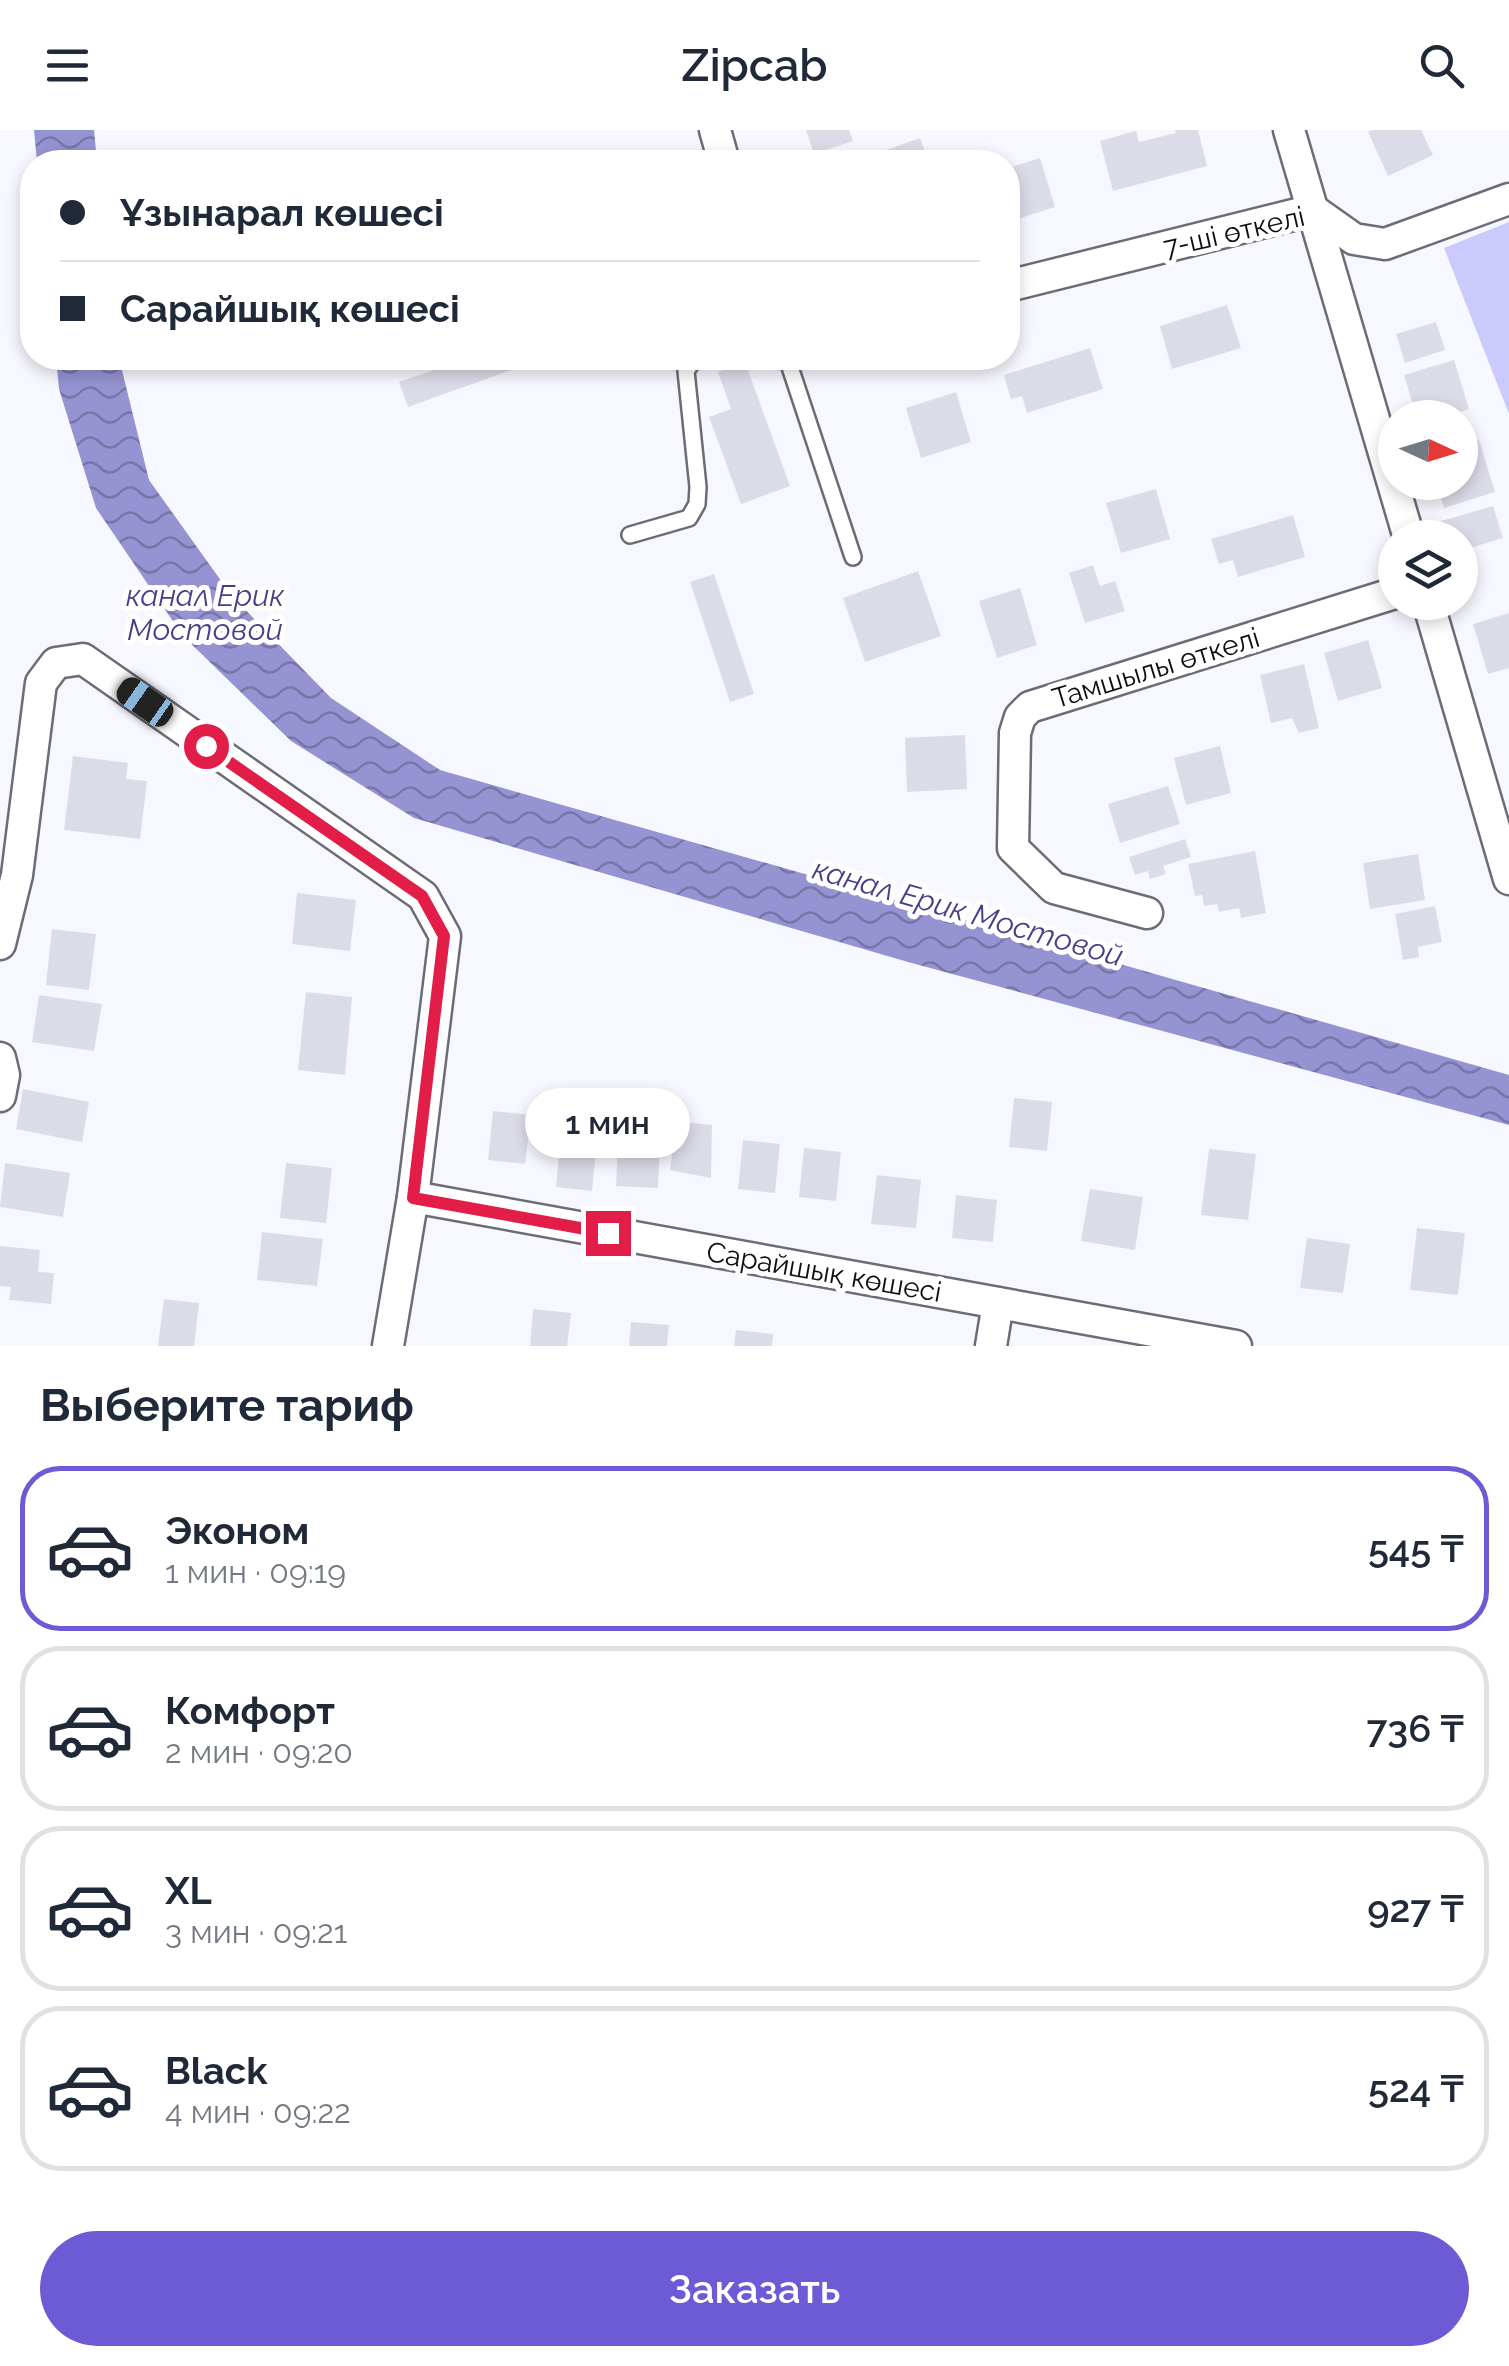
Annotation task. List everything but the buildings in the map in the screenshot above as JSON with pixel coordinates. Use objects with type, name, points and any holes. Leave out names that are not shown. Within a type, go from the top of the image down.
[{"type":"street","points":[[1290,130],[1404,520]]},
{"type":"street","name":"7-шi өткелi","points":[[1020,283],[1314,210],[1354,239],[1385,244],[1509,199]]},
{"type":"street","name":"Тамшылы өткелі","points":[[1147,913],[1054,888],[1012,848],[1015,733],[1020,717],[1030,707],[1378,598]]},
{"type":"street","points":[[1433,620],[1509,879]]},
{"type":"street","points":[[0,944],[16,875],[40,683],[56,662],[83,659],[422,896],[444,936],[413,1198],[388,1346]]},
{"type":"street","points":[[0,1058],[4,1075],[0,1096]]},
{"type":"street","name":"Сарайшық көшесі","points":[[413,1198],[1236,1346]]},
{"type":"street","points":[[991,1346],[998,1303]]},
{"type":"lane","points":[[630,535],[689,518],[697,504],[687,370]]},
{"type":"lane","points":[[791,370],[853,557]]},
{"type":"shaded area","points":[[1509,222],[1509,414],[1444,248]]},
{"type":"water","points":[[34,130],[94,130],[96,150],[36,150]]},
{"type":"water","name":"канал Ерик Мостовой","points":[[57,370],[122,370],[149,480],[232,596],[331,698],[440,770],[1509,1075],[1509,1125],[908,962],[414,818],[291,741],[183,636],[96,508],[59,389]]},
{"type":"route","points":[[206,746],[422,896],[444,936],[413,1198],[608,1233]]}]
